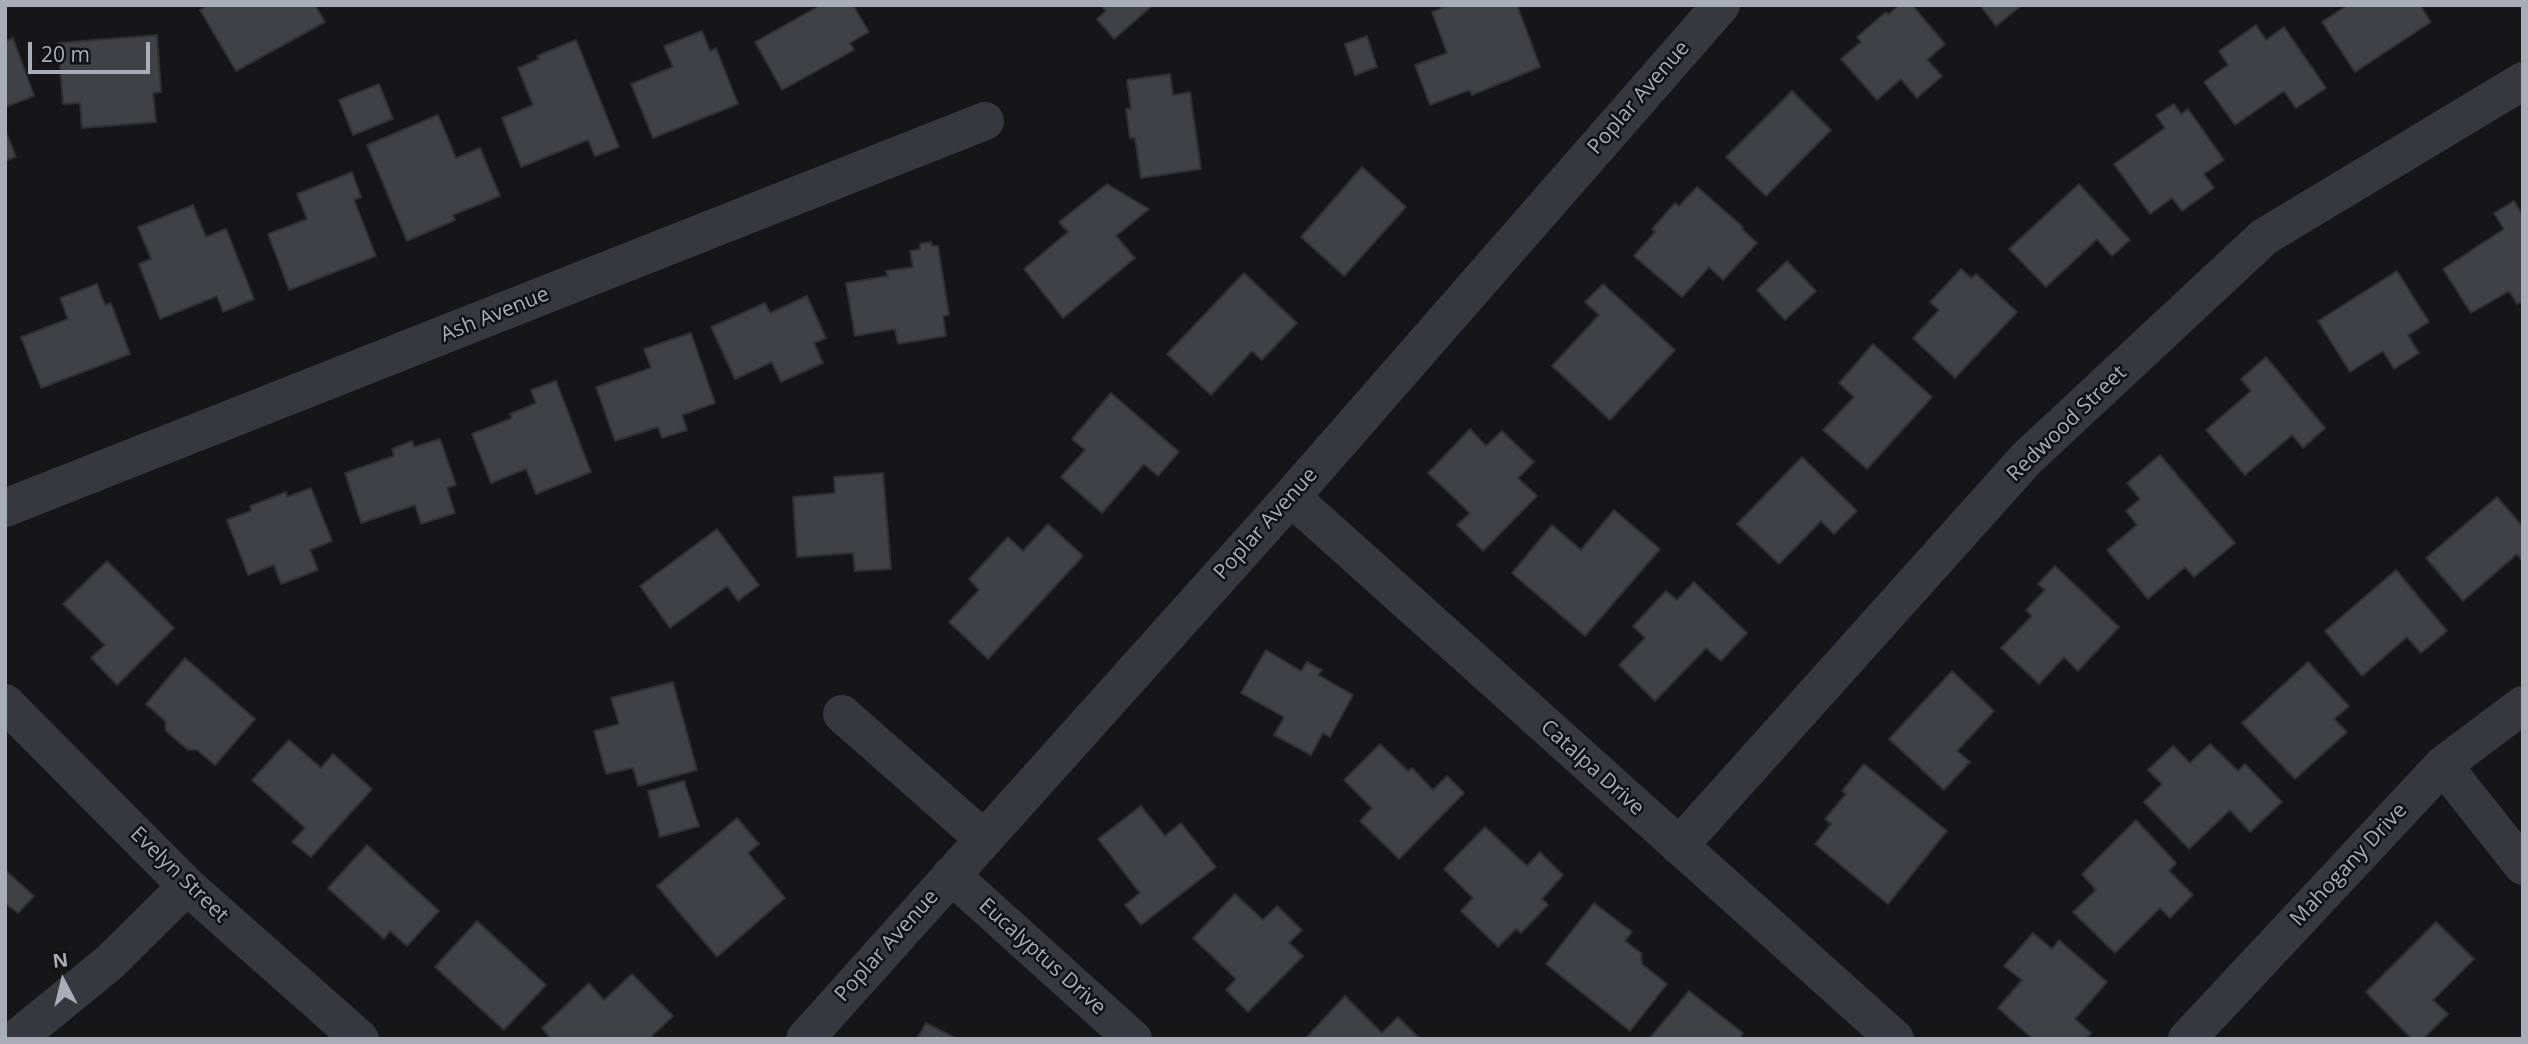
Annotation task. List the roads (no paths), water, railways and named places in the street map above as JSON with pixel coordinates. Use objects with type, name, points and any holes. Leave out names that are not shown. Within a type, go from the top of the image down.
[{"type":"street","name":"Poplar Avenue","points":[[805,1039],[1290,497],[1720,5]]},
{"type":"street","name":"Redwood Street","points":[[1679,846],[2027,458],[2264,237],[2523,81]]},
{"type":"street","name":"Ash Avenue","points":[[5,509],[985,121]]},
{"type":"street","name":"Catalpa Drive","points":[[1290,497],[1895,1039]]},
{"type":"street","name":"Evelyn Street","points":[[5,703],[187,886],[360,1039]]},
{"type":"street","name":"Mahogany Drive","points":[[2187,1039],[2443,765],[2523,705]]},
{"type":"street","points":[[842,714],[984,839]]},
{"type":"street","points":[[2443,765],[2523,866]]},
{"type":"street","name":"Eucalyptus Drive","points":[[951,875],[1133,1039]]},
{"type":"street","points":[[16,1039],[110,962],[187,886]]}]
